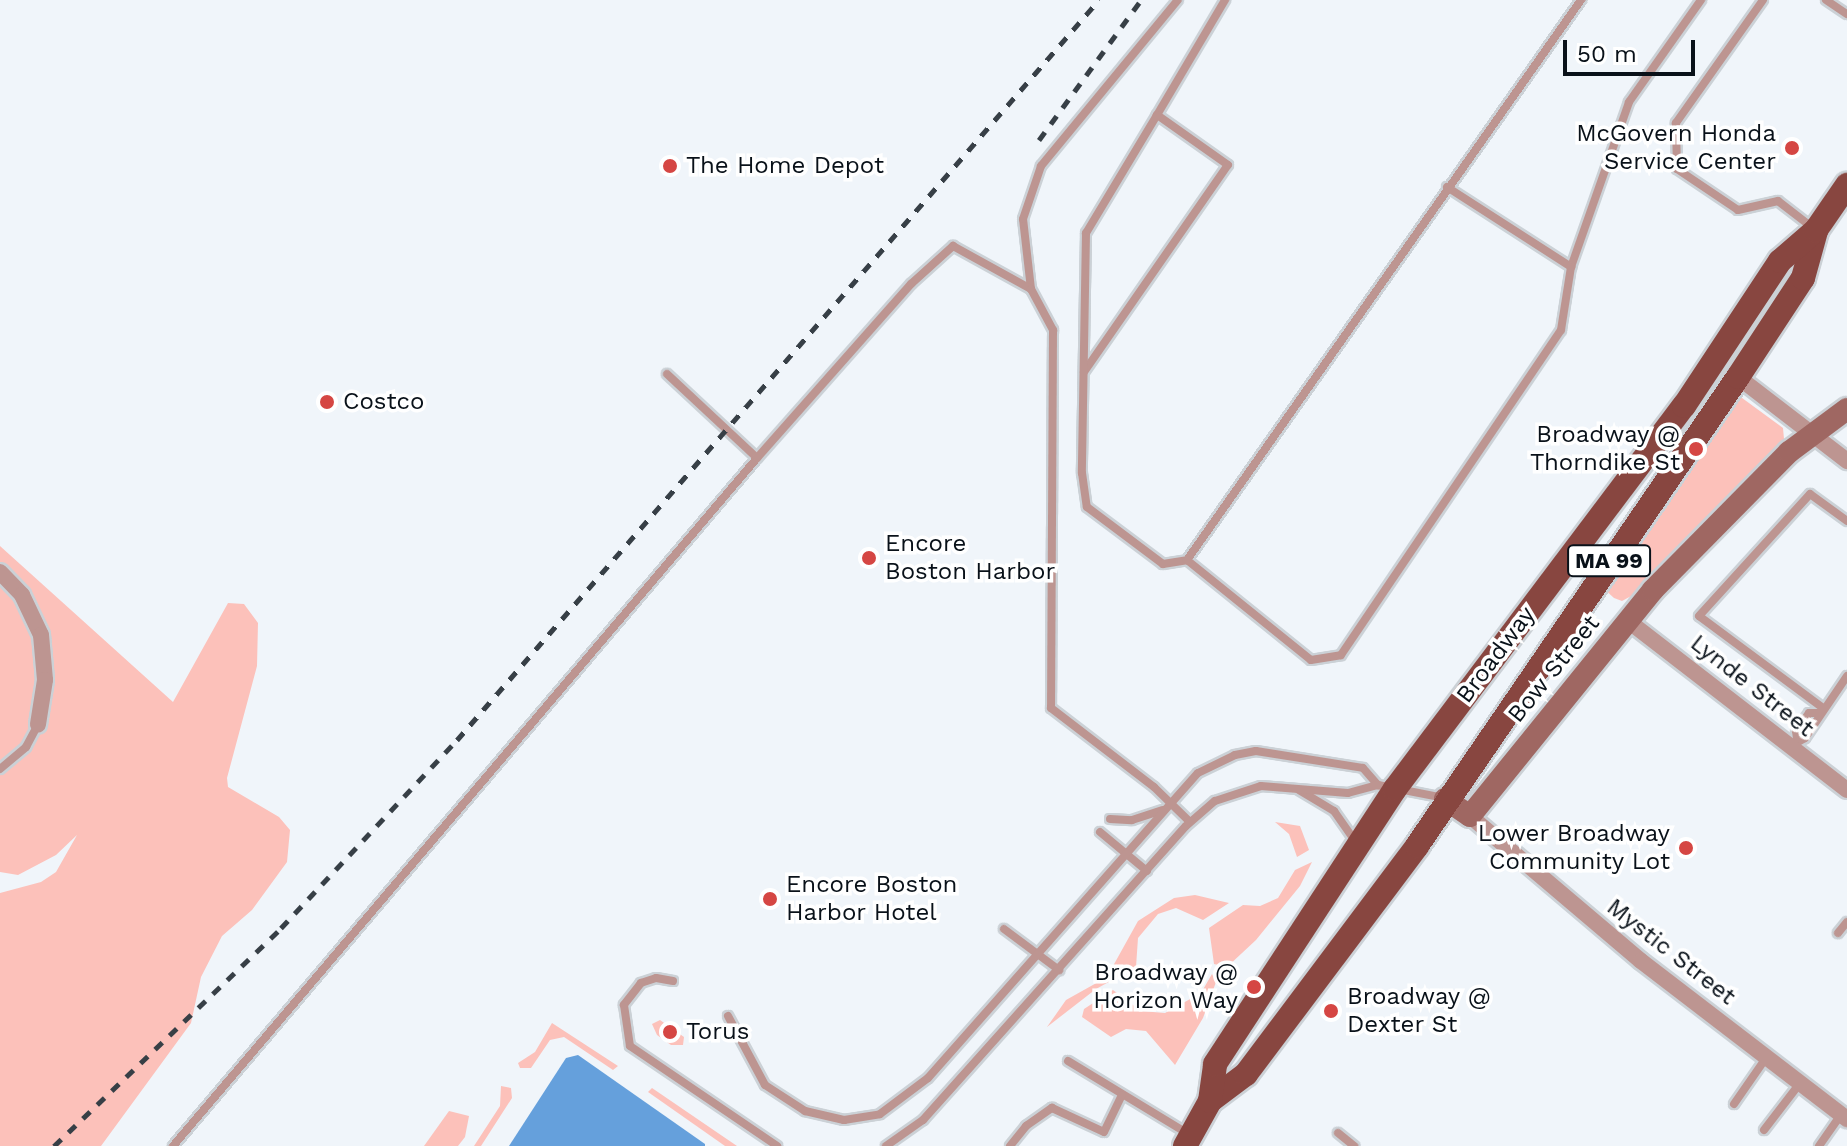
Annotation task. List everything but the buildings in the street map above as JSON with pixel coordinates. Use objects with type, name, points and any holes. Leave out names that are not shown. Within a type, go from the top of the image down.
[{"type":"main road","name":"Broadway","points":[[1194,1142],[1210,1101],[1215,1064],[1357,851],[1386,787],[1684,406],[1780,261],[1816,230],[1847,185]]},
{"type":"main road","name":"Broadway","points":[[1210,1101],[1246,1074],[1410,856],[1445,799],[1738,377],[1803,278],[1816,230]]},
{"type":"main road","name":"Bow Street","points":[[1470,816],[1627,620],[1678,563],[1812,434],[1847,409]]},
{"type":"main road","points":[[1445,799],[1470,816]]},
{"type":"street","points":[[1738,377],[1847,461]]},
{"type":"street","points":[[0,572],[22,595],[41,635],[45,680],[38,724]]},
{"type":"street","name":"Lynde Street","points":[[1627,620],[1794,743],[1847,790]]},
{"type":"street","name":"Mystic Street","points":[[1470,816],[1641,961],[1844,1117]]},
{"type":"lane","points":[[1178,0],[1041,166],[1023,219],[1031,289],[1053,330],[1051,708],[1190,822]]},
{"type":"lane","points":[[1225,0],[1086,233],[1082,473],[1087,507],[1163,564],[1187,560],[1581,0]]},
{"type":"lane","points":[[1187,560],[1311,660],[1341,655],[1561,330],[1571,267],[1629,102],[1701,0]]},
{"type":"lane","points":[[1763,0],[1676,123],[1677,169],[1738,210],[1778,201],[1816,230]]},
{"type":"lane","points":[[1826,0],[1847,14]]},
{"type":"lane","points":[[1084,372],[1228,165],[1157,115]]},
{"type":"lane","points":[[1447,187],[1571,267]]},
{"type":"lane","points":[[173,1146],[757,458],[911,284],[953,246],[1031,289]]},
{"type":"lane","points":[[667,374],[757,458]]},
{"type":"lane","points":[[1821,711],[1699,616],[1810,494],[1847,521]]},
{"type":"lane","points":[[1794,743],[1805,738],[1847,676]]},
{"type":"lane","points":[[0,769],[26,747],[38,724]]},
{"type":"lane","points":[[728,1016],[765,1085],[805,1111],[844,1120],[880,1114],[928,1078],[1198,773],[1235,755],[1256,751],[1363,768],[1386,787]]},
{"type":"lane","points":[[886,1146],[923,1120],[1190,822],[1236,792],[1261,786],[1348,793],[1386,787],[1445,799]]},
{"type":"lane","points":[[1295,788],[1334,811],[1355,834],[1357,851]]},
{"type":"lane","points":[[1110,819],[1132,820],[1168,805]]},
{"type":"lane","points":[[1100,832],[1147,871]]},
{"type":"lane","points":[[1838,933],[1847,922]]},
{"type":"lane","points":[[1004,929],[1059,970]]},
{"type":"lane","points":[[673,981],[656,978],[641,983],[624,1005],[630,1046],[777,1146]]},
{"type":"lane","points":[[1734,1104],[1767,1057]]},
{"type":"lane","points":[[1068,1061],[1194,1142]]},
{"type":"lane","points":[[1764,1130],[1800,1083]]},
{"type":"lane","points":[[1010,1146],[1026,1126],[1052,1108],[1104,1132],[1122,1095]]},
{"type":"lane","points":[[1819,1146],[1844,1117]]},
{"type":"lane","points":[[1338,1133],[1354,1146]]},
{"type":"shaded area","points":[[1738,395],[1783,428],[1784,439],[1635,594],[1622,601],[1614,598],[1603,588]]},
{"type":"shaded area","points":[[0,546],[173,702],[228,603],[244,604],[258,623],[257,666],[227,778],[228,787],[279,817],[290,830],[287,862],[252,910],[222,936],[201,977],[191,1023],[101,1146],[0,1146],[0,893],[41,882],[56,872],[77,835],[56,855],[18,875],[0,872]]},
{"type":"shaded area","points":[[1275,822],[1300,826],[1309,850],[1297,857],[1289,834]]},
{"type":"shaded area","points":[[1312,862],[1300,886],[1256,940],[1227,967],[1214,964],[1209,928],[1243,905],[1260,906],[1278,898],[1295,870]]},
{"type":"shaded area","points":[[1195,895],[1229,903],[1203,920],[1176,908],[1158,914],[1138,938],[1136,967],[1096,989],[1047,1027],[1066,1000],[1100,981],[1113,966],[1138,921],[1174,898]]},
{"type":"shaded area","points":[[1212,974],[1216,982],[1203,1018],[1175,1065],[1146,1031],[1126,1029],[1111,1037],[1082,1017],[1084,1009],[1113,990],[1141,1011],[1165,1013],[1201,993]]},
{"type":"shaded area","points":[[660,1020],[684,1037],[683,1045],[671,1045],[657,1035],[652,1024]]},
{"type":"shaded area","points":[[552,1023],[618,1066],[613,1070],[564,1037],[550,1040],[531,1068],[520,1068],[518,1063],[535,1052]]},
{"type":"shaded area","points":[[501,1086],[511,1088],[512,1098],[481,1146],[474,1146],[500,1106]]},
{"type":"shaded area","points":[[652,1088],[737,1146],[725,1146],[648,1092]]},
{"type":"shaded area","points":[[449,1111],[469,1116],[465,1137],[458,1146],[424,1146]]},
{"type":"water","points":[[578,1055],[705,1146],[509,1146],[566,1058]]},
{"type":"railway","points":[[54,1146],[281,928],[457,740],[1099,0]]},
{"type":"railway","points":[[1039,140],[1141,0]]},
{"type":"place","name":"McGovern Honda Service Center","points":[[1792,148]]},
{"type":"place","name":"The Home Depot","points":[[670,166]]},
{"type":"place","name":"Costco","points":[[327,402]]},
{"type":"place","name":"Broadway @ Thorndike St","points":[[1696,449]]},
{"type":"place","name":"Encore Boston Harbor","points":[[869,558]]},
{"type":"place","name":"Lower Broadway Community Lot","points":[[1686,848]]},
{"type":"place","name":"Encore Boston Harbor Hotel","points":[[770,899]]},
{"type":"place","name":"Broadway @ Horizon Way","points":[[1254,987]]},
{"type":"place","name":"Broadway @ Dexter St","points":[[1331,1011]]},
{"type":"place","name":"Torus","points":[[670,1032]]}]
